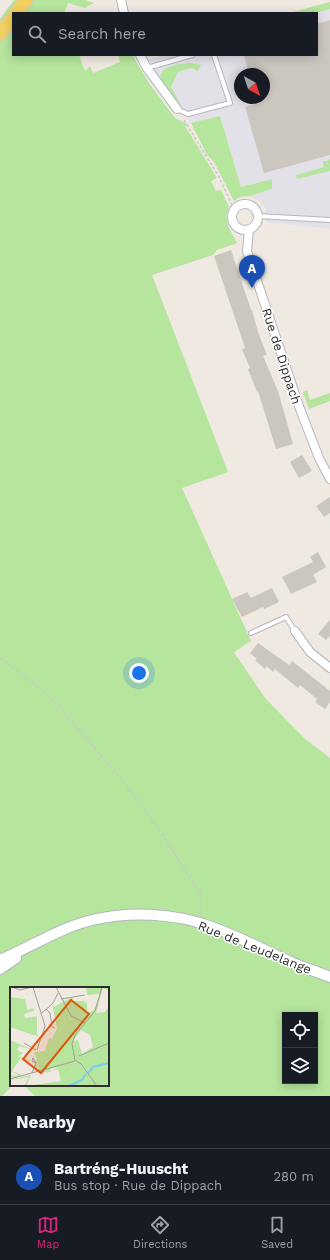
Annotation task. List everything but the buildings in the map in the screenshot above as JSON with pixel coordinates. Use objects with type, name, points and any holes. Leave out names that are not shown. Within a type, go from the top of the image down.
[{"type":"main road","points":[[17,12],[26,0]]},
{"type":"main road","points":[[0,34],[12,18]]},
{"type":"street","points":[[121,0],[124,12]]},
{"type":"street","points":[[141,56],[147,68],[177,109]]},
{"type":"street","points":[[249,229],[240,229],[234,224],[232,219],[234,209],[241,204],[247,203],[255,208],[258,216]]},
{"type":"street","name":"Rue de Dippach","points":[[258,216],[256,224],[249,229],[247,252],[300,409],[319,458],[330,479]]},
{"type":"street","points":[[295,631],[310,652],[330,668]]},
{"type":"street","name":"Rue de Leudelange","points":[[0,960],[66,928],[91,920],[115,916],[154,915],[212,927],[294,964],[330,977]]},
{"type":"street","name":"Rue de Leudelange","points":[[0,969],[40,940]]},
{"type":"lane","points":[[147,68],[189,56]]},
{"type":"lane","points":[[177,109],[188,114],[230,103],[214,56]]},
{"type":"lane","points":[[258,216],[330,220]]},
{"type":"lane","points":[[250,633],[286,617],[295,631]]},
{"type":"path","points":[[177,109],[219,177],[234,209]]},
{"type":"path","points":[[323,162],[330,162]]},
{"type":"path","points":[[0,658],[57,704],[142,805],[201,895],[202,905],[198,923]]},
{"type":"shaded area","points":[[330,9],[330,159],[323,162],[324,167],[296,176],[298,179],[330,171],[330,230],[328,227],[324,228],[266,222],[266,209],[260,201],[250,196],[272,189],[271,179],[241,187],[220,116],[191,123],[161,81],[149,59],[160,56],[318,56],[318,12]]},
{"type":"green space","points":[[14,0],[85,0],[94,3],[85,8],[68,3],[64,12],[12,12],[12,56],[79,56],[85,71],[90,66],[93,73],[120,62],[118,56],[134,56],[151,86],[175,118],[187,124],[185,126],[217,178],[211,181],[216,191],[221,190],[229,207],[226,216],[227,221],[237,243],[217,250],[213,255],[152,275],[228,472],[182,488],[251,641],[234,652],[265,698],[305,739],[330,758],[330,1096],[35,1096],[24,1086],[109,1086],[109,987],[10,987],[10,1086],[12,1086],[2,1096],[0,1096],[0,19]]},
{"type":"green space","points":[[330,2],[330,9],[318,12],[293,12]]},
{"type":"green space","points":[[189,63],[201,65],[198,71],[191,68],[178,72],[171,87],[181,105],[175,101],[163,85],[160,76],[165,69],[180,64]]},
{"type":"green space","points":[[220,116],[241,187],[272,179],[272,189],[250,196],[240,197],[234,201],[214,162],[207,155],[191,123]]},
{"type":"green space","points":[[330,159],[330,171],[297,179],[296,175],[324,167],[323,162]]},
{"type":"green space","points":[[307,390],[310,400],[330,393],[330,401],[309,409],[303,392]]},
{"type":"place","name":"Bartréng-Huuscht","points":[[252,288]]}]
